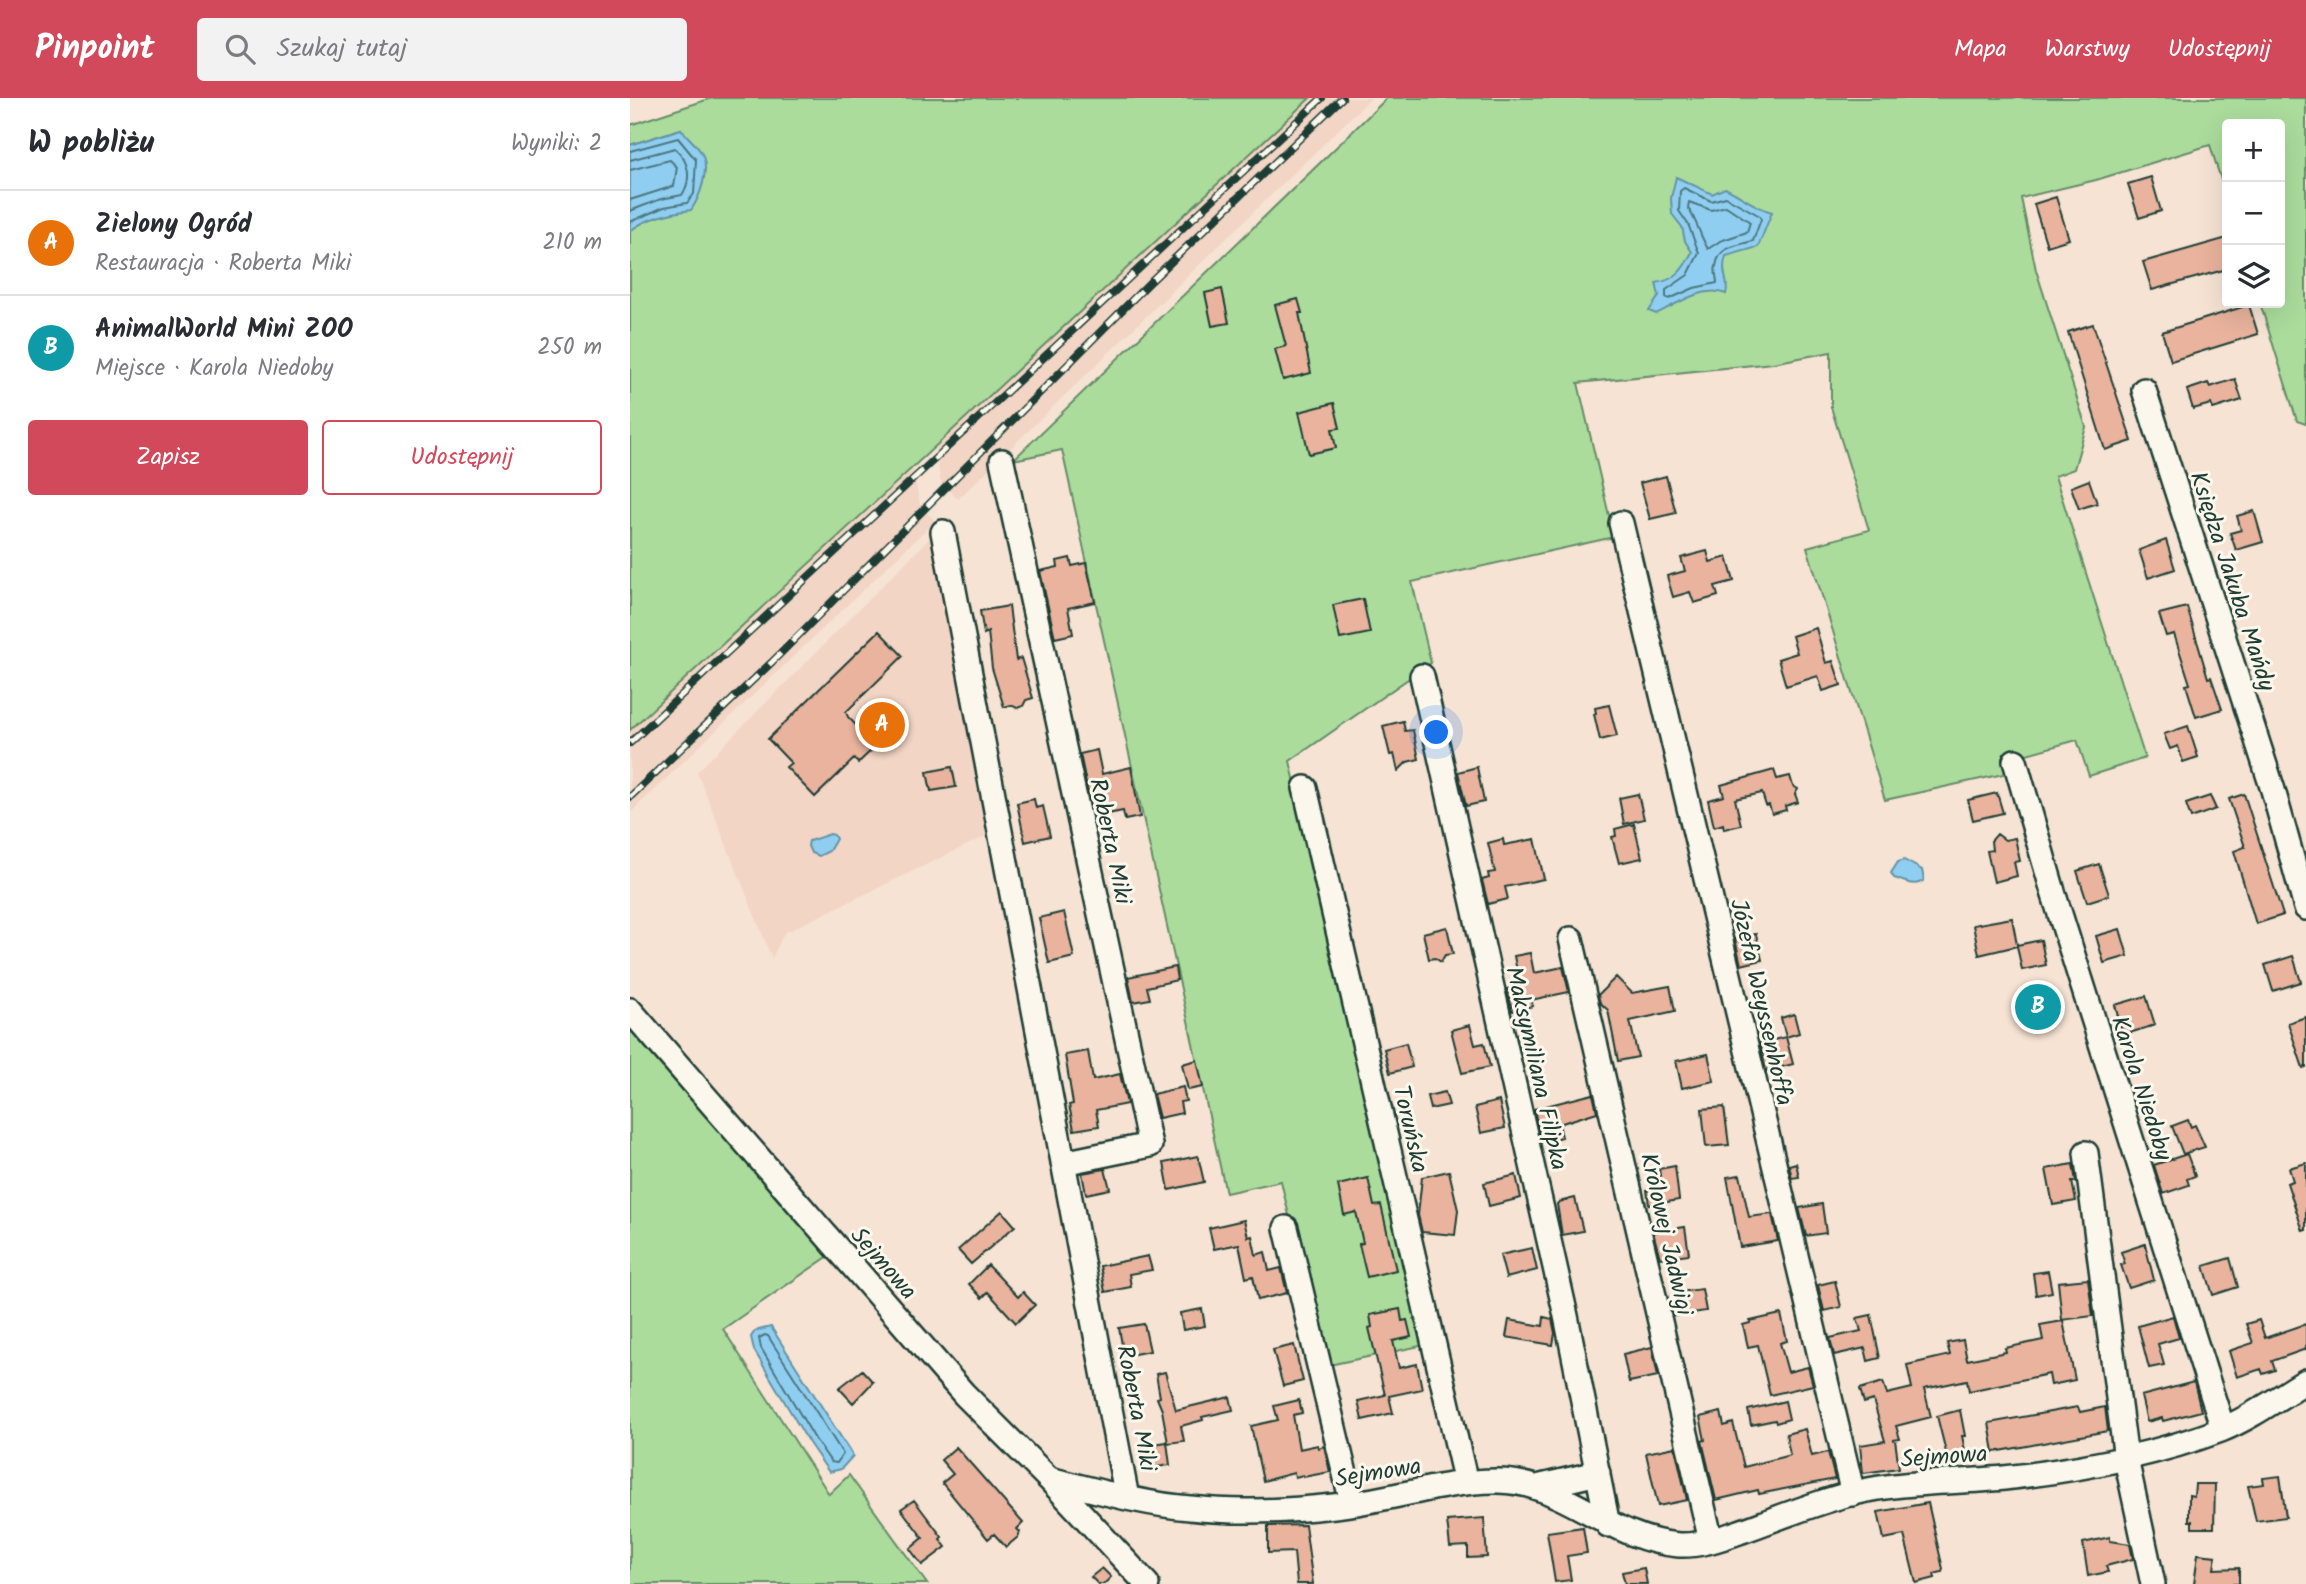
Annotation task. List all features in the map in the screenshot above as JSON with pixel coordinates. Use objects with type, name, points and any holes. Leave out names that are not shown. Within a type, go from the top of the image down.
[{"type":"street","name":"Księdza Jakuba Mańdy","points":[[2144,390],[2273,790],[2306,908]]},
{"type":"street","name":"Roberta Miki","points":[[1002,461],[1150,1145],[1063,1163]]},
{"type":"street","name":"Józefa Weyssenhoffa","points":[[1620,523],[1853,1493]]},
{"type":"street","name":"Roberta Miki","points":[[943,532],[1127,1498]]},
{"type":"street","name":"Maksymiliana Filipka","points":[[1422,676],[1566,1316],[1608,1525]]},
{"type":"street","name":"Karola Niedoby","points":[[2015,761],[2054,895],[2223,1429]]},
{"type":"street","name":"Toruńska","points":[[1305,788],[1466,1483]]},
{"type":"street","name":"Królowej Jadwigi","points":[[1572,939],[1711,1542]]},
{"type":"street","name":"Sejmowa","points":[[630,1010],[964,1394],[1049,1479],[1127,1498],[1191,1508],[1302,1508],[1352,1503],[1466,1483],[1514,1481],[1537,1487],[1608,1525],[1655,1542],[1684,1545],[1711,1542],[1853,1493],[1911,1483],[2042,1473],[2126,1459],[2223,1429],[2306,1381]]},
{"type":"street","points":[[2086,1153],[2126,1459],[2153,1584]]},
{"type":"street","points":[[1286,1228],[1352,1503]]},
{"type":"street","points":[[1537,1487],[1598,1473]]},
{"type":"street","points":[[1049,1479],[1147,1584]]},
{"type":"shaded area","points":[[1310,98],[1371,98],[958,499],[941,483],[935,448]]},
{"type":"shaded area","points":[[913,469],[920,505],[935,521],[630,813],[630,730]]},
{"type":"shaded area","points":[[935,533],[990,834],[784,933],[772,958],[697,772]]},
{"type":"green space","points":[[712,98],[1310,98],[630,730],[630,231],[651,219],[691,209],[700,191],[704,162],[700,152],[681,129],[630,145],[630,125]]},
{"type":"green space","points":[[1387,98],[2306,98],[2306,424],[2297,421],[2262,308],[2285,308],[2285,119],[2222,119],[2222,183],[2210,145],[2096,180],[2021,198],[2036,270],[2086,427],[2074,469],[2055,476],[2145,758],[2089,776],[2077,740],[2005,760],[2008,773],[1885,800],[1807,547],[1869,530],[1831,407],[1831,352],[1773,363],[1578,383],[1614,537],[1412,582],[1431,663],[1290,761],[1425,1345],[1324,1366],[1281,1181],[1226,1193],[1062,450],[1013,460]]},
{"type":"green space","points":[[630,1025],[833,1253],[723,1329],[829,1494],[849,1475],[927,1584],[630,1584]]},
{"type":"water","points":[[681,129],[699,149],[705,162],[703,184],[694,205],[691,210],[651,219],[630,231],[630,145]]},
{"type":"water","points":[[1676,177],[1712,194],[1725,188],[1772,212],[1758,247],[1726,256],[1726,294],[1700,294],[1656,314],[1649,311],[1659,296],[1656,283],[1678,273],[1692,252],[1685,241],[1682,227],[1672,214],[1671,198]]},
{"type":"water","points":[[830,834],[836,839],[829,851],[819,856],[811,853],[809,841]]},
{"type":"water","points":[[1904,860],[1922,870],[1924,880],[1913,884],[1894,878],[1891,873],[1898,862]]},
{"type":"water","points":[[771,1327],[853,1456],[841,1469],[829,1472],[754,1350],[751,1337],[755,1331]]},
{"type":"building","points":[[2151,177],[2161,211],[2139,218],[2128,184]]},
{"type":"building","points":[[2056,197],[2069,239],[2047,246],[2034,204]]},
{"type":"building","points":[[2222,239],[2222,270],[2152,290],[2143,262]]},
{"type":"building","points":[[1222,289],[1229,323],[1212,326],[1205,293]]},
{"type":"building","points":[[1298,299],[1311,373],[1283,380],[1275,349],[1286,346],[1275,305]]},
{"type":"building","points":[[2239,308],[2250,308],[2258,334],[2171,361],[2162,332]]},
{"type":"building","points":[[2093,324],[2132,441],[2105,450],[2068,332]]},
{"type":"building","points":[[2235,379],[2242,400],[2213,409],[2211,404],[2193,409],[2187,390],[2208,383],[2210,387]]},
{"type":"building","points":[[1334,403],[1340,428],[1332,429],[1336,448],[1309,454],[1299,412]]},
{"type":"building","points":[[1666,476],[1676,513],[1650,519],[1640,483]]},
{"type":"building","points":[[2089,480],[2097,503],[2079,509],[2071,487]]},
{"type":"building","points":[[2254,511],[2263,542],[2236,550],[2230,533],[2241,530],[2237,516]]},
{"type":"building","points":[[2166,540],[2175,569],[2148,578],[2139,550]]},
{"type":"building","points":[[1707,551],[1710,562],[1727,557],[1734,581],[1715,586],[1718,596],[1694,603],[1690,592],[1673,597],[1667,576],[1685,571],[1681,558]]},
{"type":"building","points":[[1070,558],[1072,566],[1086,563],[1095,602],[1068,608],[1073,634],[1055,638],[1040,571],[1058,567],[1057,561]]},
{"type":"building","points":[[1363,599],[1370,633],[1340,639],[1333,605]]},
{"type":"building","points":[[1009,606],[1016,660],[1021,658],[1033,698],[1017,708],[1011,705],[1004,707],[992,668],[988,632],[984,634],[980,611]]},
{"type":"building","points":[[2187,607],[2208,678],[2211,677],[2222,709],[2196,717],[2186,685],[2190,684],[2174,634],[2166,636],[2159,614]]},
{"type":"building","points":[[1816,628],[1826,663],[1833,661],[1841,685],[1823,691],[1818,676],[1786,686],[1778,659],[1797,653],[1792,636]]},
{"type":"building","points":[[879,631],[903,656],[846,712],[876,746],[858,763],[854,759],[815,797],[786,767],[791,763],[768,739]]},
{"type":"building","points":[[1609,705],[1617,736],[1600,740],[1595,708]]},
{"type":"building","points":[[1403,721],[1405,731],[1413,730],[1419,759],[1407,762],[1398,771],[1394,754],[1390,755],[1383,726]]},
{"type":"building","points":[[2188,726],[2198,757],[2183,762],[2178,746],[2170,749],[2164,734]]},
{"type":"building","points":[[1097,750],[1102,774],[1131,767],[1140,817],[1125,820],[1123,811],[1093,817],[1080,754]]},
{"type":"building","points":[[952,767],[956,787],[931,791],[927,772]]},
{"type":"building","points":[[1477,767],[1484,802],[1466,806],[1458,772]]},
{"type":"building","points":[[1774,770],[1777,779],[1790,776],[1793,786],[1798,789],[1795,794],[1798,802],[1785,806],[1786,810],[1772,814],[1762,793],[1735,799],[1741,825],[1724,829],[1723,824],[1714,827],[1708,800],[1724,796],[1721,785]]},
{"type":"building","points":[[1997,793],[2003,813],[1973,820],[1968,800]]},
{"type":"building","points":[[1638,794],[1644,819],[1624,824],[1619,798]]},
{"type":"building","points":[[2244,794],[2283,915],[2256,924],[2234,851],[2245,847],[2229,799]]},
{"type":"building","points":[[2210,796],[2216,809],[2191,818],[2186,804]]},
{"type":"building","points":[[1034,799],[1036,808],[1043,806],[1050,836],[1025,842],[1017,803]]},
{"type":"building","points":[[1634,824],[1642,858],[1619,863],[1612,837],[1616,836],[1615,829]]},
{"type":"building","points":[[1997,834],[2005,840],[2015,838],[2020,861],[2014,862],[2017,876],[1994,882],[1987,851],[1992,850],[1991,841]]},
{"type":"building","points":[[1503,839],[1504,845],[1535,839],[1544,879],[1505,887],[1508,899],[1488,904],[1482,880],[1489,878],[1488,873],[1495,872],[1488,843]]},
{"type":"building","points":[[2099,864],[2109,895],[2087,902],[2077,871]]},
{"type":"building","points":[[1064,912],[1074,957],[1049,963],[1039,918]]},
{"type":"building","points":[[2012,918],[2017,945],[2041,940],[2046,965],[2022,970],[2017,946],[1979,955],[1973,925]]},
{"type":"building","points":[[1447,927],[1453,954],[1445,955],[1441,962],[1435,958],[1429,959],[1423,933]]},
{"type":"building","points":[[2120,929],[2128,956],[2104,963],[2096,936]]},
{"type":"building","points":[[1756,934],[1762,960],[1741,965],[1735,939]]},
{"type":"building","points":[[1530,953],[1534,973],[1563,967],[1569,992],[1531,1000],[1533,1006],[1512,1011],[1507,989],[1516,987],[1515,982],[1519,981],[1514,956]]},
{"type":"building","points":[[2293,956],[2301,982],[2273,991],[2265,965]]},
{"type":"building","points":[[1175,967],[1177,980],[1147,987],[1150,999],[1133,1002],[1128,977]]},
{"type":"building","points":[[1616,977],[1632,993],[1670,986],[1675,1011],[1630,1021],[1638,1057],[1618,1061],[1608,1010],[1600,1003],[1598,995]]},
{"type":"building","points":[[2146,996],[2155,1025],[2123,1035],[2115,1005]]},
{"type":"building","points":[[1794,1014],[1799,1033],[1786,1037],[1781,1018]]},
{"type":"building","points":[[2306,1017],[2306,1067],[2303,1068],[2288,1023]]},
{"type":"building","points":[[1470,1025],[1475,1045],[1484,1043],[1490,1067],[1462,1073],[1451,1030]]},
{"type":"building","points":[[1786,1037],[1793,1064],[1766,1071],[1760,1043]]},
{"type":"building","points":[[1406,1043],[1412,1067],[1390,1073],[1384,1049]]},
{"type":"building","points":[[1088,1051],[1093,1080],[1120,1074],[1127,1104],[1096,1110],[1099,1126],[1074,1130],[1069,1105],[1073,1104],[1065,1055]]},
{"type":"building","points":[[1708,1054],[1714,1081],[1682,1088],[1676,1061]]},
{"type":"building","points":[[1197,1060],[1203,1087],[1188,1090],[1182,1064]]},
{"type":"building","points":[[1183,1087],[1186,1101],[1180,1102],[1182,1113],[1159,1118],[1153,1094]]},
{"type":"building","points":[[1445,1092],[1449,1105],[1430,1109],[1427,1096]]},
{"type":"building","points":[[1593,1094],[1597,1112],[1559,1124],[1562,1137],[1541,1142],[1534,1109]]},
{"type":"building","points":[[1499,1101],[1505,1128],[1481,1133],[1475,1107]]},
{"type":"building","points":[[1724,1107],[1729,1145],[1706,1147],[1702,1109]]},
{"type":"building","points":[[2188,1120],[2191,1127],[2195,1125],[2205,1147],[2183,1154],[2172,1126]]},
{"type":"building","points":[[2187,1154],[2195,1176],[2187,1179],[2189,1185],[2163,1194],[2154,1165]]},
{"type":"building","points":[[1198,1156],[1204,1182],[1169,1190],[1164,1163]]},
{"type":"building","points":[[1796,1163],[1799,1177],[1792,1178],[1789,1165]]},
{"type":"building","points":[[2306,1163],[2306,1230],[2303,1231],[2287,1183],[2293,1181],[2289,1168]]},
{"type":"building","points":[[2073,1164],[2076,1182],[2072,1182],[2076,1201],[2053,1205],[2046,1169]]},
{"type":"building","points":[[1675,1166],[1679,1200],[1649,1205],[1647,1190],[1662,1189],[1659,1169]]},
{"type":"building","points":[[1105,1169],[1110,1189],[1086,1194],[1082,1173]]},
{"type":"building","points":[[1449,1171],[1458,1210],[1455,1235],[1422,1232],[1418,1215],[1422,1177]]},
{"type":"building","points":[[1516,1175],[1521,1198],[1489,1206],[1484,1183]]},
{"type":"building","points":[[1740,1175],[1749,1217],[1772,1214],[1778,1241],[1740,1247],[1727,1177]]},
{"type":"building","points":[[1368,1178],[1374,1206],[1381,1205],[1396,1270],[1367,1277],[1359,1244],[1363,1243],[1356,1212],[1344,1215],[1338,1185]]},
{"type":"building","points":[[1575,1198],[1583,1231],[1562,1235],[1557,1204]]},
{"type":"building","points":[[1822,1204],[1826,1233],[1806,1236],[1799,1208]]},
{"type":"building","points":[[1002,1211],[1015,1226],[971,1264],[958,1250]]},
{"type":"building","points":[[1244,1220],[1248,1237],[1252,1236],[1256,1255],[1265,1252],[1269,1271],[1281,1268],[1287,1293],[1258,1300],[1253,1276],[1246,1278],[1239,1244],[1214,1249],[1209,1228]]},
{"type":"building","points":[[1685,1227],[1689,1254],[1660,1258],[1653,1232]]},
{"type":"building","points":[[2145,1244],[2154,1280],[2129,1288],[2121,1265],[2125,1264],[2121,1252]]},
{"type":"building","points":[[1532,1248],[1537,1270],[1506,1278],[1500,1255]]},
{"type":"building","points":[[1148,1256],[1152,1270],[1129,1274],[1131,1287],[1105,1292],[1100,1266]]},
{"type":"building","points":[[2230,1258],[2238,1287],[2213,1295],[2204,1266]]},
{"type":"building","points":[[988,1265],[1018,1297],[1023,1292],[1035,1305],[1016,1323],[988,1292],[982,1298],[969,1284]]},
{"type":"building","points":[[2048,1271],[2052,1292],[2036,1295],[2033,1273]]},
{"type":"building","points":[[2088,1279],[2093,1316],[2062,1320],[2058,1282]]},
{"type":"building","points":[[1835,1281],[1841,1307],[1824,1311],[1818,1285]]},
{"type":"building","points":[[1702,1289],[1706,1311],[1673,1316],[1670,1303],[1679,1301],[1678,1292]]},
{"type":"building","points":[[1202,1309],[1205,1326],[1183,1330],[1180,1313]]},
{"type":"building","points":[[1400,1309],[1402,1321],[1407,1320],[1411,1337],[1393,1341],[1399,1368],[1417,1364],[1422,1389],[1389,1396],[1393,1413],[1362,1420],[1358,1401],[1385,1395],[1369,1328],[1372,1327],[1370,1315]]},
{"type":"building","points":[[1781,1314],[1787,1341],[1780,1343],[1788,1372],[1808,1367],[1813,1385],[1770,1395],[1758,1345],[1748,1347],[1743,1325]]},
{"type":"building","points":[[1871,1315],[1880,1358],[1868,1361],[1865,1348],[1834,1355],[1830,1338],[1861,1331],[1857,1318]]},
{"type":"building","points":[[2173,1316],[2179,1338],[2158,1344],[2164,1365],[2149,1368],[2138,1326]]},
{"type":"building","points":[[1544,1317],[1552,1319],[1555,1333],[1553,1345],[1506,1337],[1509,1320],[1543,1326]]},
{"type":"building","points":[[2259,1320],[2265,1338],[2306,1324],[2306,1349],[2272,1361],[2275,1370],[2263,1374],[2261,1369],[2237,1377],[2229,1351],[2253,1343],[2246,1324]]},
{"type":"building","points":[[2063,1321],[2075,1380],[2051,1385],[2049,1374],[1969,1391],[1967,1380],[1924,1389],[1931,1417],[1896,1426],[1900,1439],[1893,1440],[1899,1468],[1863,1473],[1860,1445],[1885,1441],[1873,1400],[1864,1403],[1860,1389],[1883,1382],[1887,1394],[1912,1388],[1907,1365],[1950,1355],[1947,1343],[1963,1340],[1967,1360],[2006,1352],[2005,1348],[2043,1340],[2040,1325]]},
{"type":"building","points":[[1144,1324],[1150,1351],[1124,1356],[1119,1328]]},
{"type":"building","points":[[1294,1345],[1303,1381],[1283,1386],[1273,1350]]},
{"type":"building","points":[[1652,1347],[1658,1376],[1629,1382],[1623,1354]]},
{"type":"building","points":[[862,1370],[873,1382],[853,1403],[839,1388]]},
{"type":"building","points":[[1165,1372],[1176,1410],[1230,1397],[1233,1410],[1202,1417],[1203,1420],[1181,1426],[1184,1441],[1168,1443],[1157,1398],[1160,1397],[1156,1374]]},
{"type":"building","points":[[2194,1382],[2201,1411],[2163,1421],[2162,1418],[2147,1422],[2141,1396]]},
{"type":"building","points":[[1299,1400],[1302,1413],[1293,1415],[1299,1449],[1324,1446],[1330,1472],[1303,1477],[1295,1477],[1294,1473],[1263,1481],[1251,1426],[1278,1420],[1274,1406]]},
{"type":"building","points":[[1785,1401],[1789,1419],[1751,1425],[1748,1410]]},
{"type":"building","points":[[2078,1407],[2080,1412],[2105,1407],[2108,1431],[1994,1452],[1989,1423]]},
{"type":"building","points":[[1960,1410],[1966,1455],[1948,1460],[1937,1416]]},
{"type":"building","points":[[1721,1412],[1724,1426],[1733,1423],[1744,1467],[1790,1455],[1786,1434],[1805,1429],[1812,1456],[1828,1452],[1835,1479],[1759,1494],[1758,1490],[1716,1500],[1702,1441],[1705,1440],[1700,1417]]},
{"type":"building","points":[[1167,1442],[1170,1465],[1144,1469],[1141,1446]]},
{"type":"building","points":[[956,1447],[1023,1523],[1017,1529],[1020,1532],[1018,1537],[1006,1547],[994,1534],[988,1539],[942,1483],[953,1474],[941,1460]]},
{"type":"building","points":[[1675,1447],[1687,1500],[1658,1506],[1646,1453]]},
{"type":"building","points":[[2280,1476],[2286,1517],[2256,1521],[2248,1486],[2264,1484],[2263,1478]]},
{"type":"building","points":[[2195,1484],[2215,1484],[2214,1528],[2192,1528],[2192,1521],[2189,1521],[2189,1495],[2194,1496]]},
{"type":"building","points":[[914,1500],[942,1537],[940,1539],[946,1547],[922,1565],[910,1549],[923,1538],[901,1509]]},
{"type":"building","points":[[1928,1503],[1943,1569],[1942,1572],[1934,1574],[1935,1578],[1916,1583],[1904,1535],[1884,1539],[1878,1512]]},
{"type":"building","points":[[1484,1518],[1487,1557],[1468,1558],[1468,1546],[1450,1547],[1447,1521]]},
{"type":"building","points":[[1305,1525],[1313,1584],[1297,1584],[1294,1552],[1268,1553],[1268,1526]]},
{"type":"building","points":[[1583,1527],[1587,1553],[1567,1556],[1571,1580],[1555,1582],[1547,1532]]},
{"type":"building","points":[[2110,1537],[2110,1541],[2130,1544],[2133,1559],[2106,1566],[2108,1572],[2088,1576],[2083,1543]]},
{"type":"building","points":[[2198,1554],[2216,1556],[2214,1569],[2239,1568],[2239,1584],[2194,1584]]},
{"type":"building","points":[[1102,1568],[1111,1577],[1104,1584],[1098,1584],[1091,1577]]},
{"type":"building","points":[[1644,1568],[1647,1584],[1625,1584],[1622,1572]]},
{"type":"railway","points":[[630,743],[1322,98]]},
{"type":"railway","points":[[630,797],[772,662],[1151,281],[1342,98]]},
{"type":"place","name":"Zielony Ogród","points":[[882,725]]},
{"type":"place","name":"AnimalWorld Mini ZOO","points":[[2038,1007]]}]
